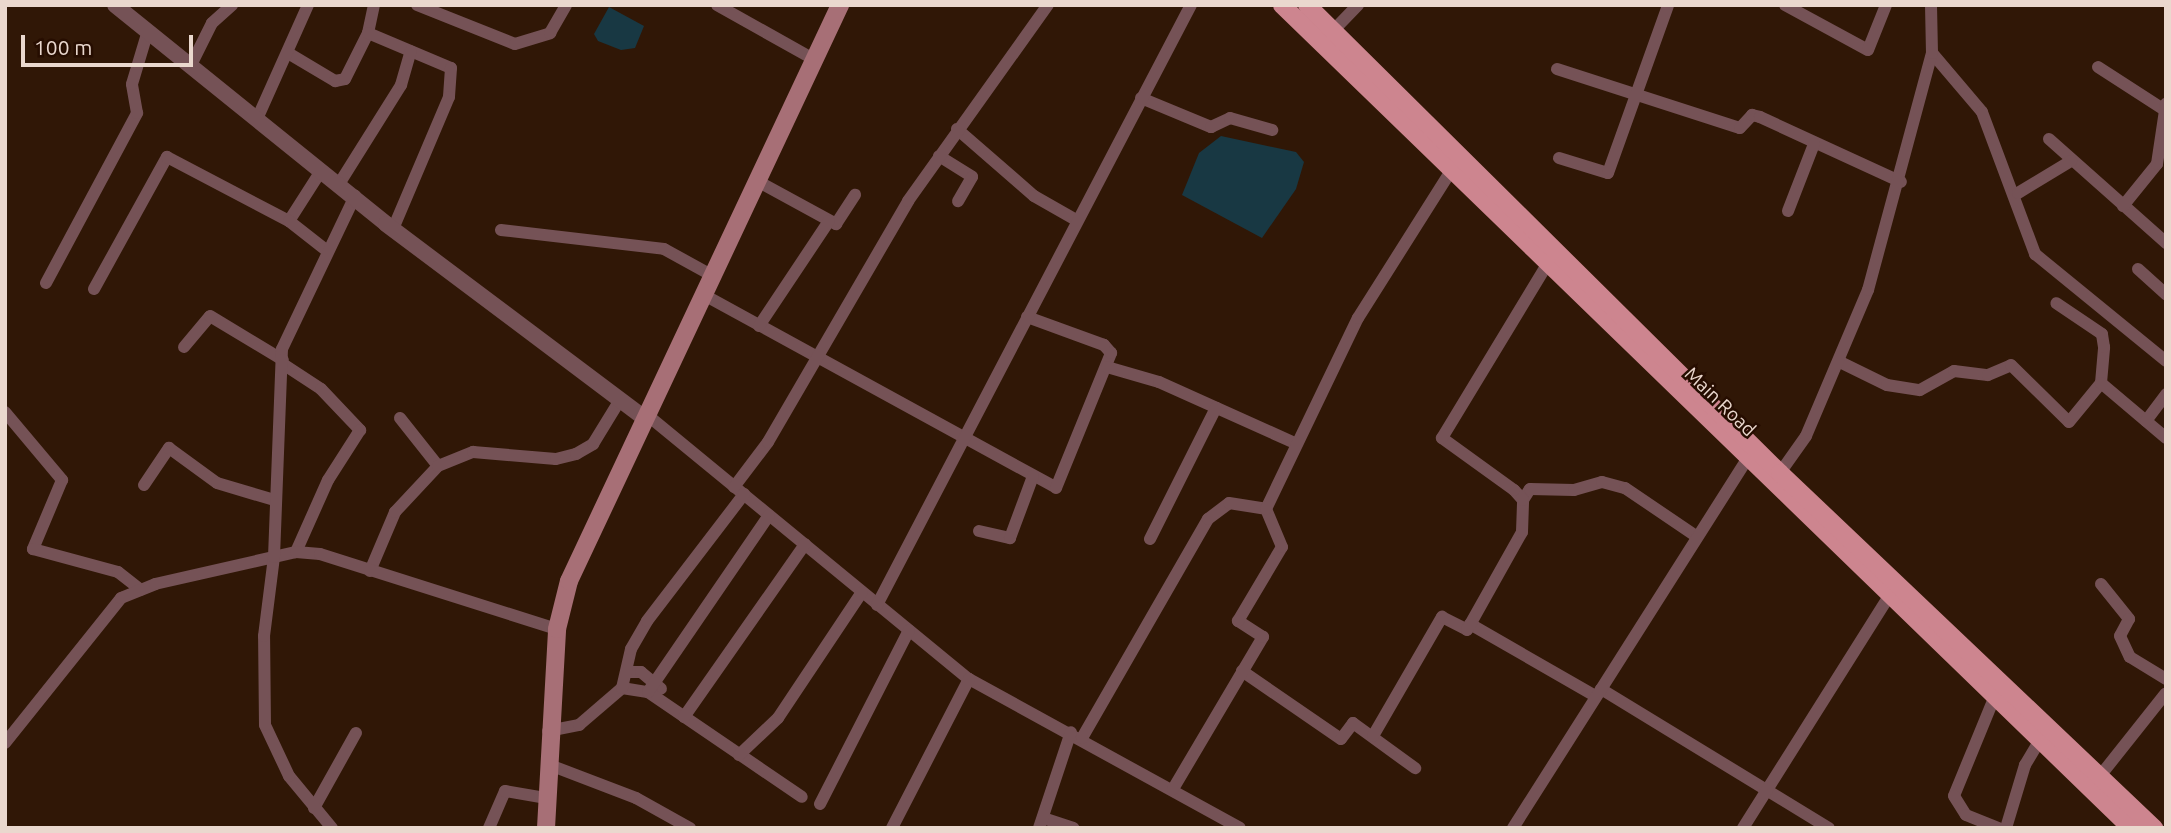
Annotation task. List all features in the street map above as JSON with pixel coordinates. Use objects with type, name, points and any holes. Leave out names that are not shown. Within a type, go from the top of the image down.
[{"type":"main road","points":[[546,828],[548,731],[557,629],[569,581],[644,416],[715,277],[840,5]]},
{"type":"main road","name":"Main Road","points":[[1282,5],[1328,37],[1462,155],[1552,257]]},
{"type":"main road","name":"Main Road","points":[[1307,5],[1328,37],[1451,171],[1552,257],[1893,589],[2004,682],[2044,734]]},
{"type":"main road","name":"Main Road","points":[[1893,589],[1992,696],[2044,734],[2154,828]]},
{"type":"main road","name":"Main Road","points":[[2096,781],[2131,828]]},
{"type":"street","points":[[115,5],[147,34],[355,196],[393,229],[739,490],[969,679],[1077,735],[1240,828]]},
{"type":"street","points":[[190,67],[212,23],[232,5]]},
{"type":"street","points":[[257,119],[308,5]]},
{"type":"street","points":[[288,53],[335,81],[345,79],[368,33],[374,5]]},
{"type":"street","points":[[417,5],[515,44],[550,33],[566,5]]},
{"type":"street","points":[[717,5],[815,60]]},
{"type":"street","points":[[548,731],[579,725],[622,688],[648,621],[739,490],[939,156],[1048,5]]},
{"type":"street","points":[[877,604],[1191,5]]},
{"type":"street","points":[[1328,37],[1358,5]]},
{"type":"street","points":[[1559,158],[1608,173],[1641,94],[1668,5]]},
{"type":"street","points":[[1785,5],[1868,50],[1886,5]]},
{"type":"street","points":[[1776,478],[1807,436],[1842,363],[1901,182],[1932,53],[1931,5]]},
{"type":"street","points":[[368,33],[453,72],[430,147],[393,229]]},
{"type":"street","points":[[46,283],[138,113],[132,85],[147,34]]},
{"type":"street","points":[[339,184],[401,85],[411,51]]},
{"type":"street","points":[[1932,53],[1972,94],[2018,194],[2035,254],[2166,360]]},
{"type":"street","points":[[2098,67],[2165,106],[2157,164],[2123,206]]},
{"type":"street","points":[[1558,69],[1740,128],[1752,116],[1760,117],[1901,182]]},
{"type":"street","points":[[1141,98],[1211,127],[1230,118],[1272,130]]},
{"type":"street","points":[[957,129],[1034,196],[1076,220]]},
{"type":"street","points":[[2049,139],[2166,243]]},
{"type":"street","points":[[1788,211],[1814,144]]},
{"type":"street","points":[[1173,789],[1263,637],[1238,621],[1282,547],[1266,509],[1358,318],[1462,155]]},
{"type":"street","points":[[939,156],[972,177],[958,201]]},
{"type":"street","points":[[94,289],[167,157],[289,221],[326,250]]},
{"type":"street","points":[[2018,194],[2071,161]]},
{"type":"street","points":[[289,221],[321,171]]},
{"type":"street","points":[[759,182],[836,224],[855,195]]},
{"type":"street","points":[[332,828],[281,764],[265,725],[264,636],[274,557],[274,500],[285,341],[326,250],[355,196]]},
{"type":"street","points":[[759,327],[829,221]]},
{"type":"street","points":[[501,230],[664,249],[715,277]]},
{"type":"street","points":[[1523,500],[1442,438],[1552,257]]},
{"type":"street","points":[[2138,269],[2166,294]]},
{"type":"street","points":[[706,296],[963,442],[1056,488],[1111,353],[1104,345],[1027,317]]},
{"type":"street","points":[[1842,363],[1887,386],[1920,390],[1954,371],[1988,374],[2011,365],[2070,422],[2101,383],[2102,334],[2056,303]]},
{"type":"street","points":[[184,347],[210,316],[321,389],[360,430],[328,480],[296,552]]},
{"type":"street","points":[[1107,367],[1216,408],[1297,444]]},
{"type":"street","points":[[2101,383],[2166,439]]},
{"type":"street","points":[[2146,421],[2166,394]]},
{"type":"street","points":[[370,571],[396,512],[438,466],[473,452],[556,459],[576,454],[593,444],[620,400]]},
{"type":"street","points":[[1150,538],[1216,408]]},
{"type":"street","points":[[5,412],[62,480],[33,549],[118,572],[141,590]]},
{"type":"street","points":[[400,418],[438,466]]},
{"type":"street","points":[[144,485],[169,448],[217,484],[274,500]]},
{"type":"street","points":[[1513,828],[1751,452]]},
{"type":"street","points":[[979,531],[1010,538],[1033,476]]},
{"type":"street","points":[[1373,737],[1442,617],[1467,630],[1522,532],[1523,500],[1530,489],[1574,490],[1602,482],[1625,488],[1696,537]]},
{"type":"street","points":[[1073,828],[1041,823],[1077,735],[1209,519],[1229,503],[1266,509]]},
{"type":"street","points":[[648,692],[658,682],[769,515]]},
{"type":"street","points":[[684,717],[805,544]]},
{"type":"street","points":[[5,743],[121,598],[141,590],[296,552],[370,571],[557,629]]},
{"type":"street","points":[[2101,584],[2129,619],[2120,636],[2130,657],[2166,679]]},
{"type":"street","points":[[1743,828],[1893,589]]},
{"type":"street","points":[[739,755],[778,718],[862,592]]},
{"type":"street","points":[[1470,624],[1598,693],[1829,828]]},
{"type":"street","points":[[820,804],[909,630]]},
{"type":"street","points":[[1242,670],[1341,739],[1353,723],[1415,768]]},
{"type":"street","points":[[627,672],[658,682],[669,707]]},
{"type":"street","points":[[892,828],[969,679]]},
{"type":"street","points":[[1998,828],[1966,815],[1954,796],[1992,696],[2004,682]]},
{"type":"street","points":[[622,688],[648,692],[802,797]]},
{"type":"street","points":[[2096,781],[2166,693]]},
{"type":"street","points":[[314,808],[356,733]]},
{"type":"street","points":[[2006,828],[2044,734]]},
{"type":"street","points":[[547,764],[636,798],[690,828]]},
{"type":"street","points":[[489,828],[505,791],[546,798]]},
{"type":"water","points":[[609,7],[644,26],[635,48],[621,50],[598,41],[594,34]]},
{"type":"water","points":[[1221,136],[1296,152],[1304,162],[1296,189],[1262,238],[1182,195],[1199,153]]}]
